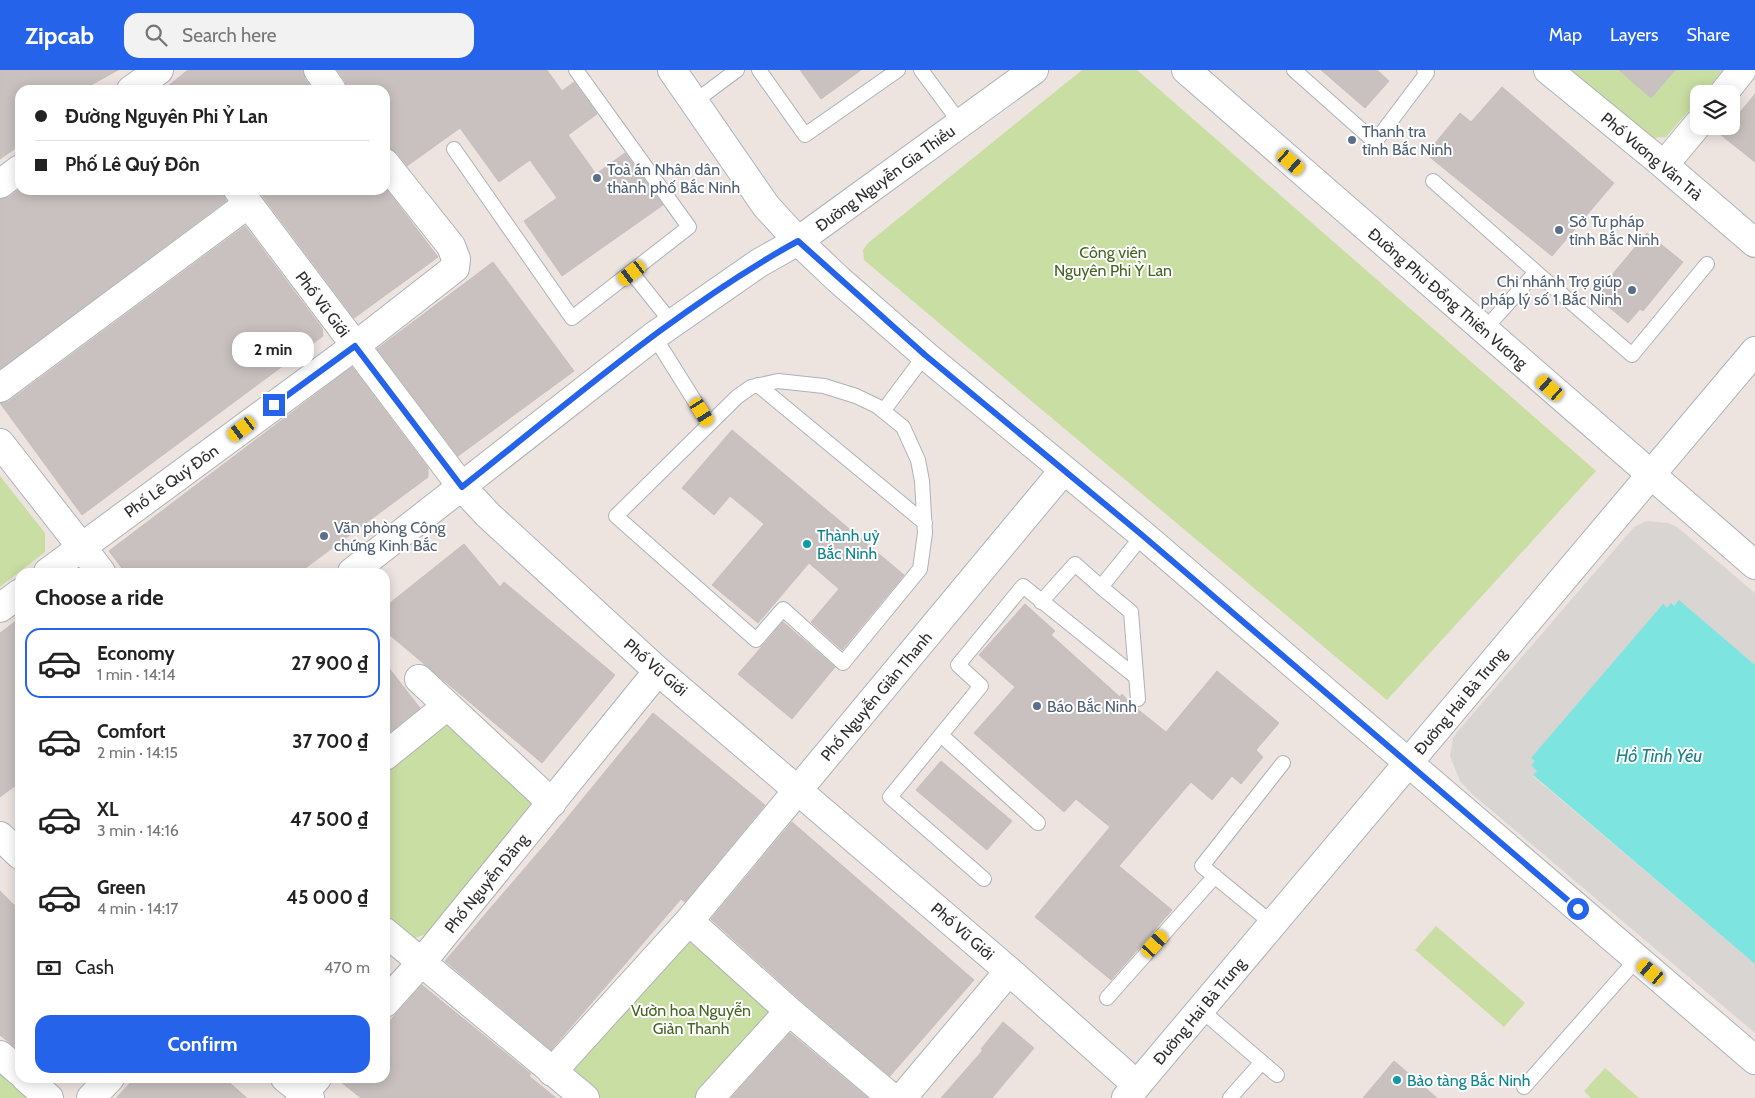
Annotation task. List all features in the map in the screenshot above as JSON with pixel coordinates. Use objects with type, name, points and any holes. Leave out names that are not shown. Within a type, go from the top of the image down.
[{"type":"street","points":[[318,70],[328,85]]},
{"type":"street","points":[[672,70],[766,206],[798,241],[925,355],[1142,535],[1755,1060]]},
{"type":"street","name":"Đường Nguyễn Gia Thiều","points":[[357,568],[663,330],[759,263],[798,241],[1034,70]]},
{"type":"street","name":"Đường Phù Đổng Thiên Vương","points":[[1186,70],[1209,81],[1484,330],[1755,566]]},
{"type":"street","name":"Phố Vương Văn Trà","points":[[1548,70],[1755,243]]},
{"type":"street","points":[[1730,85],[1742,70]]},
{"type":"street","points":[[1664,165],[1690,134]]},
{"type":"street","name":"Phố Lê Quý Đôn","points":[[53,568],[355,346],[455,268],[456,259],[451,246],[390,169]]},
{"type":"street","points":[[0,184],[15,173]]},
{"type":"street","points":[[0,388],[243,197]]},
{"type":"street","name":"Phố Vũ Giới","points":[[243,197],[462,487],[488,515],[658,671],[799,789],[1010,971],[1131,1091]]},
{"type":"street","name":"Đường Hai Bà Trưng","points":[[1131,1091],[1755,350]]},
{"type":"street","points":[[0,443],[98,568]]},
{"type":"street","name":"Phố Nguyễn Giản Thanh","points":[[552,1072],[689,921],[1063,470]]},
{"type":"street","points":[[0,607],[15,596]]},
{"type":"street","name":"Phố Nguyễn Đăng","points":[[390,997],[421,963],[658,671]]},
{"type":"street","points":[[419,679],[552,803]]},
{"type":"street","points":[[390,752],[447,706]]},
{"type":"street","points":[[689,921],[789,1011],[892,1098]]},
{"type":"street","points":[[390,936],[585,1098]]},
{"type":"street","points":[[902,1098],[1010,971]]},
{"type":"street","points":[[710,1098],[789,1011]]},
{"type":"street","points":[[0,1055],[15,1068]]},
{"type":"street","points":[[32,1083],[50,1098]]},
{"type":"street","points":[[91,1098],[105,1083]]},
{"type":"lane","points":[[454,149],[572,318],[689,227],[577,70]]},
{"type":"lane","points":[[694,102],[737,70]]},
{"type":"lane","points":[[759,70],[805,135],[898,70]]},
{"type":"lane","points":[[921,70],[961,124]]},
{"type":"lane","points":[[1294,70],[1375,142],[1427,73],[1424,70]]},
{"type":"lane","points":[[1433,181],[1632,355],[1707,264]]},
{"type":"lane","points":[[1484,330],[1536,272]]},
{"type":"lane","points":[[632,273],[663,330],[709,424]]},
{"type":"lane","points":[[884,410],[925,355]]},
{"type":"lane","points":[[778,381],[816,384],[856,396],[884,410],[903,427],[914,448],[921,472],[925,523],[924,551],[920,568],[843,663],[782,609],[756,640],[616,516],[709,424],[737,396],[758,385],[778,381]]},
{"type":"lane","points":[[758,385],[925,523]]},
{"type":"lane","points":[[1100,587],[1142,535]]},
{"type":"lane","points":[[1041,602],[1075,564],[1131,612],[1138,699]]},
{"type":"lane","points":[[984,878],[890,797],[981,686],[958,665],[1023,586],[1136,678]]},
{"type":"lane","points":[[941,735],[1038,823]]},
{"type":"lane","points":[[1273,924],[1202,866],[1283,763]]},
{"type":"lane","points":[[1108,998],[1215,876]]},
{"type":"lane","points":[[1524,1087],[1636,960]]},
{"type":"lane","points":[[1201,1010],[1277,1075]]},
{"type":"lane","points":[[1230,1098],[1262,1062]]},
{"type":"green space","name":"Công viên Nguyên Phi Ỷ Lan","points":[[1082,70],[1137,70],[1596,471],[1387,700],[864,260],[863,250],[868,243]]},
{"type":"green space","points":[[1570,70],[1723,70],[1710,85],[1690,85],[1690,109],[1666,137],[1654,138]]},
{"type":"green space","points":[[0,476],[45,533],[45,552],[24,568],[15,568],[15,575],[0,587]]},
{"type":"green space","points":[[442,714],[539,803],[433,932],[415,938],[390,917],[390,758]]},
{"type":"green space","name":"Vườn hoa Nguyễn Giản Thanh","points":[[689,921],[789,1011],[710,1098],[585,1098],[552,1072]]},
{"type":"green space","points":[[1436,926],[1525,1003],[1504,1027],[1415,950]]},
{"type":"green space","points":[[0,1061],[15,1074],[15,1083],[26,1083],[44,1098],[0,1098]]},
{"type":"green space","points":[[1605,1068],[1639,1098],[1591,1098],[1584,1091]]},
{"type":"shaded area","points":[[1646,521],[1668,523],[1677,527],[1755,593],[1755,665],[1679,601],[1674,606],[1667,608],[1535,761],[1537,771],[1533,776],[1755,964],[1755,1033],[1472,794],[1460,781],[1450,756],[1453,738],[1458,731],[1634,527]]},
{"type":"water","name":"Hồ Tình Yêu","points":[[1679,600],[1755,665],[1755,964],[1533,775],[1537,771],[1531,765],[1535,761],[1531,758],[1663,604],[1667,608],[1671,603],[1674,606]]},
{"type":"building","points":[[0,70],[118,70],[91,85],[15,85],[15,148],[0,159]]},
{"type":"building","points":[[188,70],[303,70],[305,79],[309,85],[169,85]]},
{"type":"building","points":[[337,70],[547,70],[562,91],[574,82],[597,114],[568,135],[596,174],[625,153],[663,205],[562,276],[524,221],[557,198],[530,160],[499,182],[460,128],[407,166],[397,153],[390,150],[390,85],[346,85]]},
{"type":"building","points":[[800,70],[861,70],[821,99]]},
{"type":"building","points":[[1321,70],[1377,70],[1389,81],[1365,108]]},
{"type":"building","points":[[1619,70],[1675,70],[1651,98]]},
{"type":"building","points":[[1502,87],[1614,183],[1552,256],[1426,154],[1460,113],[1471,122]]},
{"type":"building","points":[[1755,94],[1755,162],[1721,135],[1740,135],[1740,112]]},
{"type":"building","points":[[15,192],[15,195],[224,195],[226,201],[0,369],[0,199],[9,197]]},
{"type":"building","points":[[390,194],[438,257],[354,318],[262,195]]},
{"type":"building","points":[[245,226],[322,328],[323,336],[82,515],[0,403],[9,401]]},
{"type":"building","points":[[1647,233],[1683,262],[1643,311],[1640,309],[1628,323],[1597,297],[1608,284],[1606,282]]},
{"type":"building","points":[[493,262],[574,371],[458,456],[377,349]]},
{"type":"building","points":[[352,367],[428,468],[428,477],[305,568],[122,568],[109,551]]},
{"type":"building","name":"Thành uỷ Bắc Ninh","points":[[732,430],[904,575],[842,650],[811,622],[839,589],[809,563],[758,623],[712,585],[764,524],[730,496],[714,515],[682,488]]},
{"type":"building","points":[[464,544],[500,587],[504,582],[615,675],[542,763],[390,635],[390,603]]},
{"type":"building","points":[[1025,604],[1055,631],[1051,635],[1120,697],[1122,694],[1131,704],[1166,732],[1217,671],[1279,723],[1256,750],[1263,757],[1241,784],[1232,776],[1212,800],[1191,782],[1119,866],[1172,910],[1111,980],[1035,917],[1110,827],[1076,799],[1064,812],[974,733],[1015,687],[979,655]]},
{"type":"building","points":[[15,622],[15,786],[0,797],[0,633]]},
{"type":"building","points":[[783,622],[835,667],[792,719],[738,674]]},
{"type":"building","points":[[390,669],[420,708],[390,732]]},
{"type":"building","points":[[653,713],[765,805],[685,902],[681,899],[551,1050],[445,961],[549,840]]},
{"type":"building","points":[[941,761],[1012,821],[987,850],[916,790]]},
{"type":"building","points":[[792,822],[974,980],[890,1076],[799,999],[711,919]]},
{"type":"building","points":[[0,891],[15,906],[15,1047],[0,1035]]},
{"type":"building","points":[[422,985],[531,1074],[529,1076],[556,1098],[361,1098],[342,1083],[390,1083],[390,1020]]},
{"type":"building","points":[[1003,1022],[1034,1048],[992,1098],[941,1098],[983,1050],[981,1049]]},
{"type":"building","points":[[790,1033],[868,1098],[731,1098]]},
{"type":"building","name":"Bảo tàng Bắc Ninh","points":[[1394,1061],[1437,1098],[1363,1098]]},
{"type":"building","points":[[130,1083],[230,1083],[247,1098],[116,1098]]},
{"type":"place","name":"Thanh tra tỉnh Bắc Ninh","points":[[1352,140]]},
{"type":"place","name":"Toà án Nhân dân thành phố Bắc Ninh","points":[[597,178]]},
{"type":"place","name":"Sở Tư pháp tỉnh Bắc Ninh","points":[[1559,230]]},
{"type":"place","name":"Chi nhánh Trợ giúp pháp lý số 1 Bắc Ninh","points":[[1632,290]]},
{"type":"place","name":"Văn phòng Công chứng Kinh Bắc","points":[[324,536]]},
{"type":"place","name":"Thành uỷ Bắc Ninh","points":[[807,544]]},
{"type":"place","name":"Báo Bắc Ninh","points":[[1037,706]]},
{"type":"place","name":"Bảo tàng Bắc Ninh","points":[[1397,1080]]},
{"type":"route","points":[[274,405],[355,346],[462,487],[654,336],[759,263],[798,241],[838,279],[925,355],[1142,535],[1578,909]]}]
